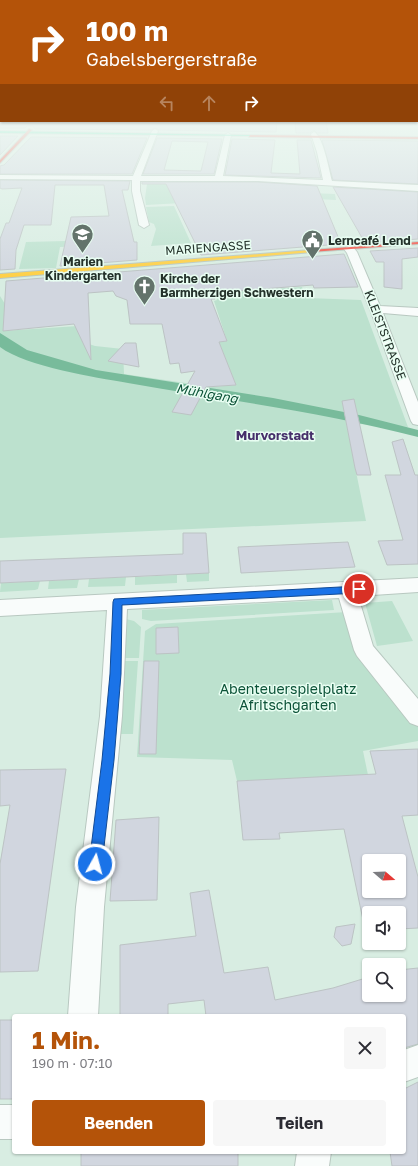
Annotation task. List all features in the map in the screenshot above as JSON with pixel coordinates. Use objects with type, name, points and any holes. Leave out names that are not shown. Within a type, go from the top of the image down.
[{"type":"main road","name":"MARIENGASSE","points":[[0,276],[418,243]]},
{"type":"street","points":[[138,172],[136,178],[136,191],[144,225]]},
{"type":"street","points":[[219,178],[220,172]]},
{"type":"street","points":[[325,172],[328,183]]},
{"type":"street","points":[[0,177],[219,178],[418,189]]},
{"type":"street","name":"KLEISTSTRASSE","points":[[349,249],[352,252],[416,408],[418,421]]},
{"type":"street","points":[[376,309],[418,312]]},
{"type":"street","points":[[0,608],[418,585]]},
{"type":"street","points":[[347,590],[364,650],[418,716]]},
{"type":"street","points":[[83,1014],[90,906],[108,760],[116,667],[117,602]]},
{"type":"street","points":[[406,1065],[418,1061]]},
{"type":"street","points":[[0,1122],[12,1122]]},
{"type":"street","points":[[312,1166],[314,1154]]},
{"type":"green space","points":[[147,184],[173,184],[258,191],[335,194],[336,200],[210,194],[200,202],[146,205],[145,198]]},
{"type":"green space","points":[[174,206],[191,243],[151,246],[156,229],[154,224],[149,222],[146,207]]},
{"type":"green space","points":[[104,240],[104,245],[60,247],[56,268],[19,269],[26,242]]},
{"type":"green space","points":[[302,287],[307,298],[361,300],[408,427],[346,422],[366,521],[0,538],[0,296],[5,304],[3,331],[78,326],[78,333],[86,343],[95,346],[123,349],[124,374],[213,387],[236,385],[219,342],[227,341],[214,301],[217,300],[214,293]]},
{"type":"green space","points":[[209,573],[209,581],[187,582],[186,574]]},
{"type":"green space","points":[[177,575],[177,583],[135,585],[135,577]]},
{"type":"green space","points":[[126,577],[125,586],[88,587],[89,579]]},
{"type":"green space","points":[[79,579],[77,588],[48,589],[49,581]]},
{"type":"green space","points":[[40,581],[38,589],[35,590],[0,592],[1,583]]},
{"type":"green space","points":[[332,600],[334,610],[151,621],[142,619],[142,610]]},
{"type":"green space","points":[[392,601],[413,641],[377,646],[365,603]]},
{"type":"green space","name":"Abenteuerspielplatz Afritschgarten","points":[[347,612],[418,722],[418,741],[363,751],[368,775],[237,781],[232,760],[137,757],[145,631],[156,624]]},
{"type":"green space","points":[[126,619],[134,621],[141,627],[139,658],[124,658]]},
{"type":"green space","points":[[124,661],[138,661],[133,734],[118,734]]},
{"type":"water","name":"Mühlgang","points":[[0,333],[27,350],[96,370],[273,398],[359,415],[418,430],[418,437],[310,413],[114,381],[43,366],[12,354],[0,347]]},
{"type":"building","points":[[0,172],[133,172],[132,174],[0,174]]},
{"type":"building","points":[[144,172],[214,172],[214,174],[143,174]]},
{"type":"building","points":[[226,172],[300,174],[300,172],[320,172],[321,178],[225,175]]},
{"type":"building","points":[[331,172],[418,172],[418,184],[333,180]]},
{"type":"building","points":[[0,180],[130,181],[128,190],[122,190],[134,242],[137,242],[137,260],[60,266],[71,217],[109,216],[104,185],[55,185],[51,225],[24,225],[16,250],[15,269],[0,270],[0,239],[6,223],[9,223],[22,188],[2,189],[0,188]]},
{"type":"building","points":[[142,182],[258,182],[317,186],[341,244],[201,255],[166,184],[142,184]]},
{"type":"building","points":[[333,187],[418,192],[418,239],[365,243]]},
{"type":"building","points":[[418,248],[418,257],[402,259],[402,289],[384,287],[384,262],[376,262],[370,251]]},
{"type":"building","points":[[344,254],[358,287],[314,288],[313,285],[212,293],[215,299],[211,299],[227,341],[219,342],[236,385],[206,387],[191,415],[172,412],[195,371],[181,373],[179,363],[170,364],[162,324],[130,324],[127,300],[116,296],[113,291],[88,293],[91,360],[74,324],[3,331],[6,281]]},
{"type":"building","points":[[125,343],[136,343],[139,367],[108,361]]},
{"type":"building","points":[[354,399],[371,475],[357,475],[355,468],[342,401]]},
{"type":"building","points":[[403,439],[415,475],[418,475],[418,564],[387,565],[378,541],[403,540],[385,475],[401,475],[392,442]]},
{"type":"building","points":[[183,533],[206,533],[209,573],[0,583],[0,561],[183,554]]},
{"type":"building","points":[[348,542],[355,567],[241,573],[238,547]]},
{"type":"building","points":[[178,627],[179,653],[156,654],[156,628]]},
{"type":"building","points":[[144,661],[159,661],[156,754],[139,754]]},
{"type":"building","points":[[418,749],[418,815],[402,816],[418,877],[418,928],[406,929],[406,906],[362,906],[362,915],[344,829],[279,833],[280,839],[243,840],[237,781],[376,774],[370,751]]},
{"type":"building","points":[[66,769],[38,971],[0,972],[0,864],[10,805],[0,806],[0,770]]},
{"type":"building","points":[[159,817],[157,900],[110,901],[116,820]]},
{"type":"building","points":[[209,890],[224,973],[268,967],[275,1000],[333,988],[362,979],[362,1002],[406,1002],[406,969],[418,968],[418,1044],[406,1047],[406,1014],[206,1014],[204,1000],[168,1004],[168,1014],[120,1014],[120,945],[196,936],[190,893]]},
{"type":"building","points":[[355,924],[351,944],[342,946],[334,937],[336,927]]},
{"type":"building","points":[[0,1020],[12,1020],[12,1099],[0,1099]]},
{"type":"building","points":[[418,1082],[418,1166],[392,1166],[390,1154],[406,1154],[406,1088]]},
{"type":"building","points":[[81,1154],[238,1154],[238,1166],[81,1166]]},
{"type":"traffic: slow","points":[[0,276],[311,251]]},
{"type":"traffic: jam","points":[[311,251],[418,243]]},
{"type":"place","name":"Marien Kindergarten","points":[[83,254]]},
{"type":"place","name":"Lerncafé Lend","points":[[312,260]]},
{"type":"place","name":"Kirche der Barmherzigen Schwestern","points":[[145,306]]},
{"type":"district","name":"Murvorstadt","points":[[275,435]]},
{"type":"route","points":[[95,864],[108,760],[116,674],[117,602],[359,589]]}]
